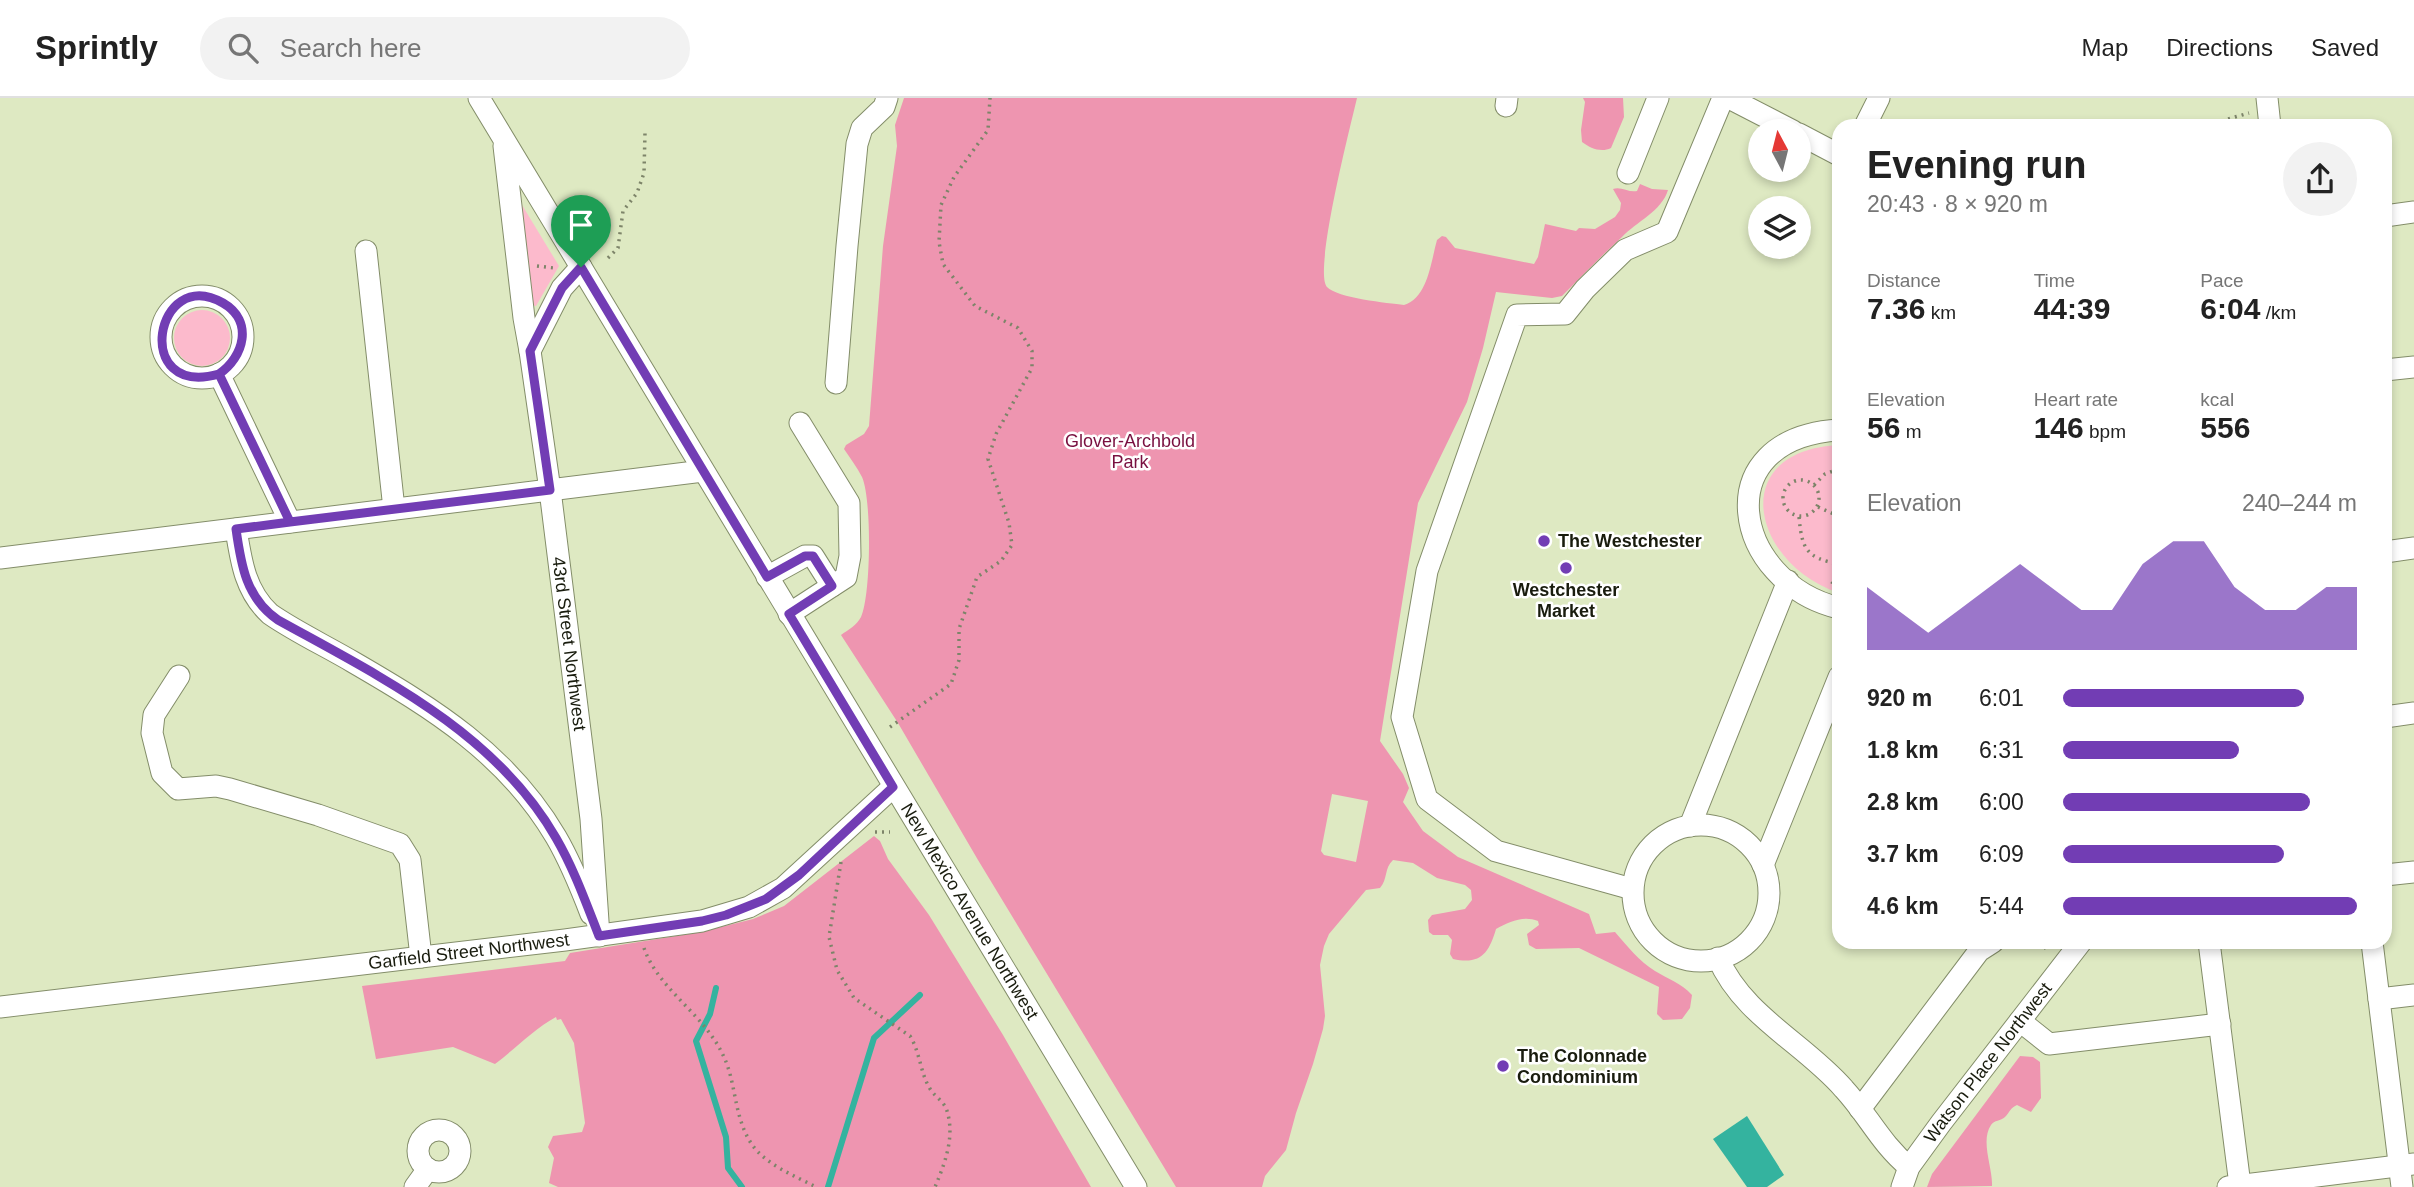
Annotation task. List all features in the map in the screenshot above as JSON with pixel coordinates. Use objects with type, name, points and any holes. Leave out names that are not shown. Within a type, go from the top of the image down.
[{"type":"street","name":"New Mexico Avenue Northwest","points":[[478,98],[1136,1187]]},
{"type":"street","points":[[836,383],[857,144],[862,128],[884,107],[887,98]]},
{"type":"street","points":[[1628,173],[1658,98]]},
{"type":"street","points":[[1632,889],[1496,851],[1427,799],[1402,717],[1427,571],[1517,315],[1565,314],[1585,289],[1625,250],[1667,232],[1723,98]]},
{"type":"street","points":[[1729,98],[1770,119]]},
{"type":"street","points":[[1869,119],[1880,98]]},
{"type":"street","points":[[2268,98],[2270,119]]},
{"type":"street","name":"43rd Street Northwest","points":[[503,140],[591,819],[599,936]]},
{"type":"street","points":[[1811,140],[1832,151]]},
{"type":"street","points":[[2392,215],[2414,212]]},
{"type":"street","points":[[366,251],[394,509]]},
{"type":"street","points":[[530,351],[562,288],[581,267]]},
{"type":"street","points":[[2392,369],[2414,367]]},
{"type":"street","points":[[219,374],[290,522]]},
{"type":"street","points":[[789,614],[846,577],[850,556],[849,503],[800,423]]},
{"type":"street","points":[[1832,430],[1817,431],[1793,439],[1773,451],[1758,468],[1749,489],[1747,511],[1753,534],[1765,557],[1788,582],[1805,594],[1832,600]]},
{"type":"street","points":[[0,558],[703,471]]},
{"type":"street","points":[[236,529],[245,578],[252,594],[263,608],[278,620],[360,666],[447,720],[482,748],[514,780],[542,816],[566,855],[599,936]]},
{"type":"street","points":[[2392,551],[2414,548]]},
{"type":"street","points":[[767,577],[805,556],[813,556],[832,586]]},
{"type":"street","points":[[1690,826],[1788,582]]},
{"type":"street","points":[[178,676],[154,715],[152,733],[162,773],[178,789],[216,786],[230,789],[400,844],[411,860],[421,957]]},
{"type":"street","points":[[1763,865],[1832,694]]},
{"type":"street","points":[[2392,716],[2414,713]]},
{"type":"street","name":"Garfield Street Northwest","points":[[0,1007],[599,936],[702,921],[726,915],[766,899],[799,875],[893,787]]},
{"type":"street","points":[[1690,826],[1713,826],[1734,834],[1751,847],[1763,865],[1769,886],[1767,908],[1759,928],[1745,945],[1727,956],[1704,961],[1681,959],[1661,949],[1644,932],[1635,912],[1632,889],[1638,867],[1650,847],[1668,833],[1690,826]]},
{"type":"street","points":[[2392,874],[2414,872]]},
{"type":"street","points":[[1860,1109],[1982,949]]},
{"type":"street","name":"Watson Place Northwest","points":[[1902,1187],[1909,1167],[2076,949]]},
{"type":"street","points":[[2210,949],[2220,1024],[2233,1186],[2405,1172],[2373,949]]},
{"type":"street","points":[[1718,958],[1724,972],[1747,1003],[1843,1087],[1891,1153],[1909,1167]]},
{"type":"street","points":[[2379,999],[2414,995]]},
{"type":"street","points":[[2020,1021],[2049,1044],[2220,1024]]},
{"type":"street","points":[[415,1187],[428,1169]]},
{"type":"path","points":[[890,727],[951,684],[959,660],[960,629],[977,577],[1001,561],[1012,545],[1009,523],[988,458],[1007,412],[1032,368],[1032,351],[1018,328],[975,306],[943,264],[939,243],[941,205],[954,177],[988,130],[990,98]]},
{"type":"path","points":[[2228,119],[2249,113]]},
{"type":"path","points":[[608,258],[618,248],[622,211],[637,193],[644,173],[645,133]]},
{"type":"path","points":[[1814,485],[1825,474],[1832,472]]},
{"type":"path","points":[[1799,517],[1813,512],[1818,506],[1818,492],[1814,485],[1807,481],[1792,483],[1783,494],[1786,509],[1799,517],[1803,544],[1807,551],[1815,558],[1832,564]]},
{"type":"path","points":[[1818,506],[1832,512]]},
{"type":"path","points":[[868,837],[877,830],[890,832]]},
{"type":"path","points":[[841,858],[829,937],[838,970],[854,998],[910,1037],[928,1087],[945,1107],[950,1132],[947,1159],[934,1187]]},
{"type":"path","points":[[639,930],[649,963],[698,1017],[724,1055],[738,1112],[755,1148],[785,1171],[816,1187]]},
{"type":"shaded area","points":[[522,205],[559,266],[536,306],[531,305],[518,206]]},
{"type":"shaded area","points":[[202,310],[217,315],[225,323],[230,338],[225,353],[217,361],[202,366],[187,361],[179,353],[174,338],[179,323],[187,315]]},
{"type":"shaded area","points":[[1832,446],[1832,590],[1809,579],[1786,558],[1771,535],[1764,510],[1766,487],[1779,467],[1803,452]]},
{"type":"green space","name":"Glover-Archbold Park","points":[[904,98],[1357,98],[1329,227],[1324,276],[1327,287],[1341,294],[1404,305],[1412,301],[1423,287],[1437,240],[1442,236],[1455,248],[1534,264],[1545,224],[1576,231],[1579,228],[1595,229],[1615,217],[1620,210],[1621,203],[1613,189],[1637,191],[1640,184],[1652,189],[1668,190],[1654,210],[1562,296],[1552,298],[1496,292],[1467,402],[1418,503],[1380,741],[1403,774],[1409,788],[1403,802],[1423,831],[1458,857],[1589,914],[1596,934],[1615,932],[1644,963],[1692,995],[1690,1008],[1682,1019],[1663,1020],[1657,1014],[1659,987],[1579,948],[1536,949],[1529,945],[1527,934],[1539,925],[1538,921],[1532,919],[1516,920],[1496,929],[1487,951],[1477,958],[1453,959],[1450,954],[1452,940],[1448,935],[1433,935],[1429,932],[1428,920],[1432,915],[1465,909],[1472,900],[1471,890],[1465,885],[1437,878],[1413,863],[1393,860],[1380,888],[1366,890],[1329,934],[1324,946],[1320,965],[1325,1016],[1323,1029],[1286,1150],[1265,1176],[1262,1187],[1176,1187],[898,723],[841,635],[861,617],[867,589],[869,525],[865,488],[860,473],[844,449],[864,434],[869,426],[883,246],[897,146],[895,125]],"holes":[[[1332,794],[1368,801],[1356,862],[1324,855],[1321,851]]]},
{"type":"green space","points":[[1583,98],[1623,98],[1624,117],[1611,148],[1596,149],[1582,142]]},
{"type":"green space","points":[[874,836],[929,915],[1003,1035],[1091,1187],[558,1187],[549,1183],[554,1158],[548,1147],[553,1136],[582,1132],[585,1123],[574,1043],[561,1019],[557,1020],[556,1017],[548,1022],[495,1064],[453,1047],[376,1059],[362,986],[565,961],[570,953],[701,932],[753,919],[784,906]]},
{"type":"green space","points":[[2020,1056],[2033,1057],[2040,1062],[2041,1098],[2031,1112],[2017,1105],[1991,1125],[1987,1147],[1992,1186],[1927,1187],[1932,1174]]},
{"type":"water","points":[[1747,1116],[1784,1175],[1767,1187],[1747,1187],[1713,1139]]},
{"type":"waterway","points":[[716,988],[710,1014],[696,1041],[726,1137],[728,1168],[742,1187]]},
{"type":"waterway","points":[[828,1187],[874,1038],[920,995]]},
{"type":"place","name":"The Westchester","points":[[1544,541]]},
{"type":"place","name":"Westchester Market","points":[[1566,568]]},
{"type":"place","name":"The Colonnade Condominium","points":[[1503,1066]]},
{"type":"route","points":[[581,267],[562,288],[530,351],[550,490],[290,522],[219,374],[194,378],[182,373],[164,354],[161,342],[166,317],[187,299],[214,298],[227,305],[236,315],[242,328],[243,341],[239,355],[231,366],[219,374],[279,499],[290,522],[236,529],[241,563],[252,594],[263,608],[278,620],[414,699],[491,755],[529,798],[555,835],[579,884],[599,936],[702,921],[726,915],[766,899],[799,875],[893,787],[789,614],[832,586],[813,556],[805,556],[767,577],[581,267]]}]
